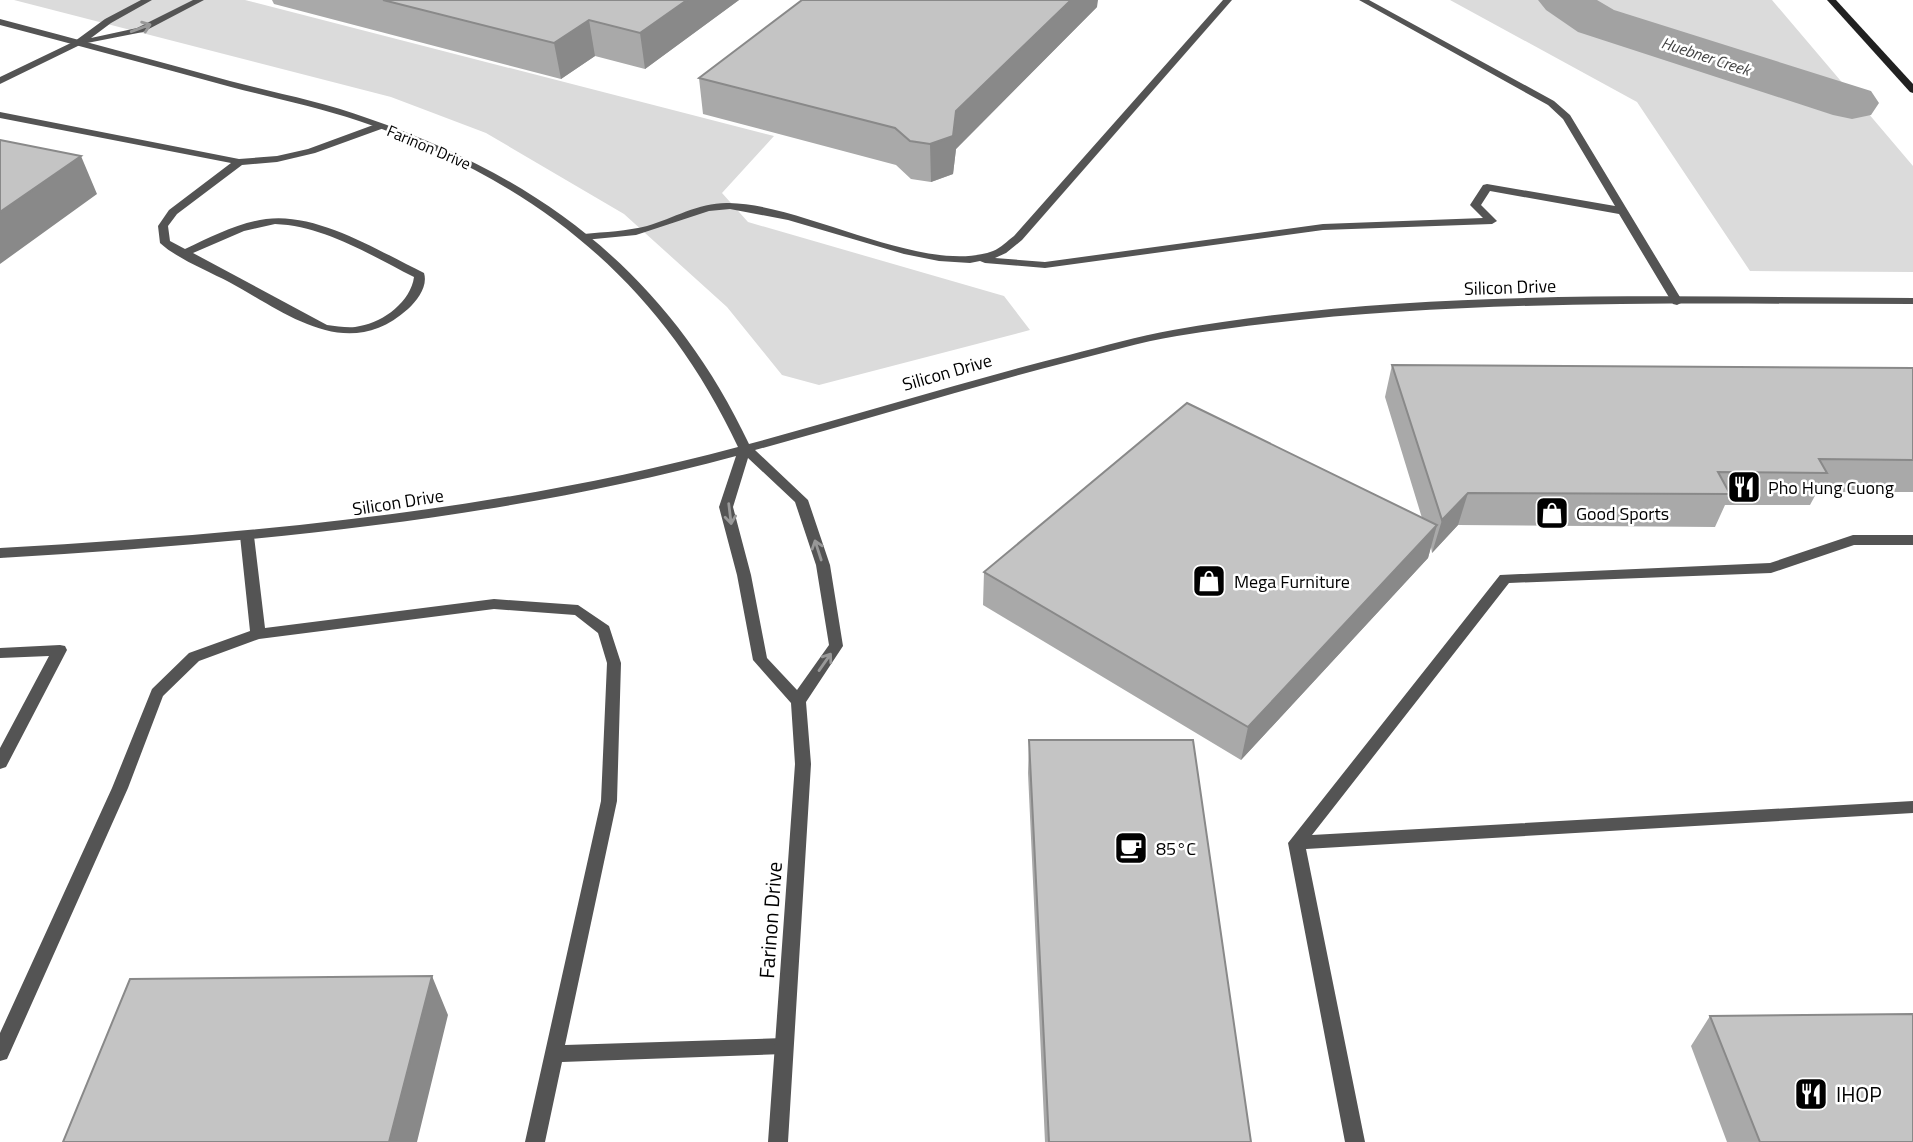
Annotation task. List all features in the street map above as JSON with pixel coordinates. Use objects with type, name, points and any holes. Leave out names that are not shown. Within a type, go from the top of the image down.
[{"type":"main road","points":[[1831,0],[1913,90]]},
{"type":"street","points":[[0,81],[78,43],[107,21],[148,0]]},
{"type":"street","points":[[78,43],[140,30],[200,0]]},
{"type":"street","points":[[973,259],[996,254],[1018,238],[1228,0]]},
{"type":"street","points":[[1363,0],[1551,103],[1567,117],[1677,302]]},
{"type":"street","name":"Farinon Drive","points":[[0,22],[380,126],[435,147],[504,181],[584,237],[625,272],[681,337],[729,414],[744,448],[801,500],[823,565],[836,646],[798,702],[803,764],[778,1142]]},
{"type":"street","points":[[0,115],[239,162],[286,158],[330,146],[380,126]]},
{"type":"street","points":[[185,253],[244,226],[277,220],[302,222],[420,275],[421,288],[413,300],[368,328],[344,331],[324,328],[165,243],[163,226],[173,212],[239,162]]},
{"type":"street","points":[[584,237],[644,230],[681,215],[729,206],[760,211],[938,258],[1045,265],[1323,227],[1492,221],[1475,205],[1487,187],[1623,211]]},
{"type":"street","name":"Silicon Drive","points":[[0,553],[184,543],[350,527],[512,502],[656,472],[989,377],[1172,334],[1406,308],[1530,303],[1913,301]]},
{"type":"street","points":[[744,448],[726,507],[744,575],[760,660],[798,702]]},
{"type":"street","points":[[247,536],[258,634]]},
{"type":"street","points":[[1355,1142],[1296,843],[1505,578],[1771,568],[1853,540],[1913,540]]},
{"type":"street","points":[[0,1053],[120,788],[157,693],[194,657],[258,634],[494,604],[578,610],[604,630],[614,663],[609,801],[535,1142]]},
{"type":"street","points":[[0,653],[60,650],[0,763]]},
{"type":"street","points":[[1296,843],[1913,807]]},
{"type":"street","points":[[554,1054],[784,1046]]},
{"type":"shaded area","points":[[14,0],[245,0],[774,136],[722,193],[748,222],[1004,296],[1030,330],[819,385],[782,375],[727,307],[624,214],[486,133],[391,97]]},
{"type":"shaded area","points":[[1450,0],[1772,0],[1913,166],[1913,272],[1750,271],[1637,102]]},
{"type":"building","points":[[383,0],[687,0],[640,33],[589,20],[554,43]]},
{"type":"building","points":[[802,0],[1071,0],[956,111],[953,136],[930,144],[910,141],[895,128],[699,78]]},
{"type":"building","points":[[0,140],[81,156],[0,212]]},
{"type":"building","points":[[1392,365],[1913,368],[1913,460],[1819,459],[1827,473],[1718,472],[1730,494],[1468,493],[1442,520]]},
{"type":"building","name":"Mega Furniture","points":[[1187,403],[1437,525],[1248,727],[984,572]]},
{"type":"building","points":[[1029,740],[1193,740],[1251,1142],[1049,1142]]},
{"type":"building","points":[[432,976],[389,1142],[63,1142],[130,979]]},
{"type":"building","name":"IHOP","points":[[1913,1014],[1913,1142],[1760,1142],[1710,1016]]},
{"type":"waterway","name":"Huebner Creek","points":[[1563,0],[1596,21],[1852,103]]},
{"type":"place","name":"Pho Hung Cuong","points":[[1744,487]]},
{"type":"place","name":"Good Sports","points":[[1552,513]]},
{"type":"place","name":"Mega Furniture","points":[[1209,581]]},
{"type":"place","name":"85°C","points":[[1131,848]]},
{"type":"place","name":"IHOP","points":[[1811,1094]]}]
